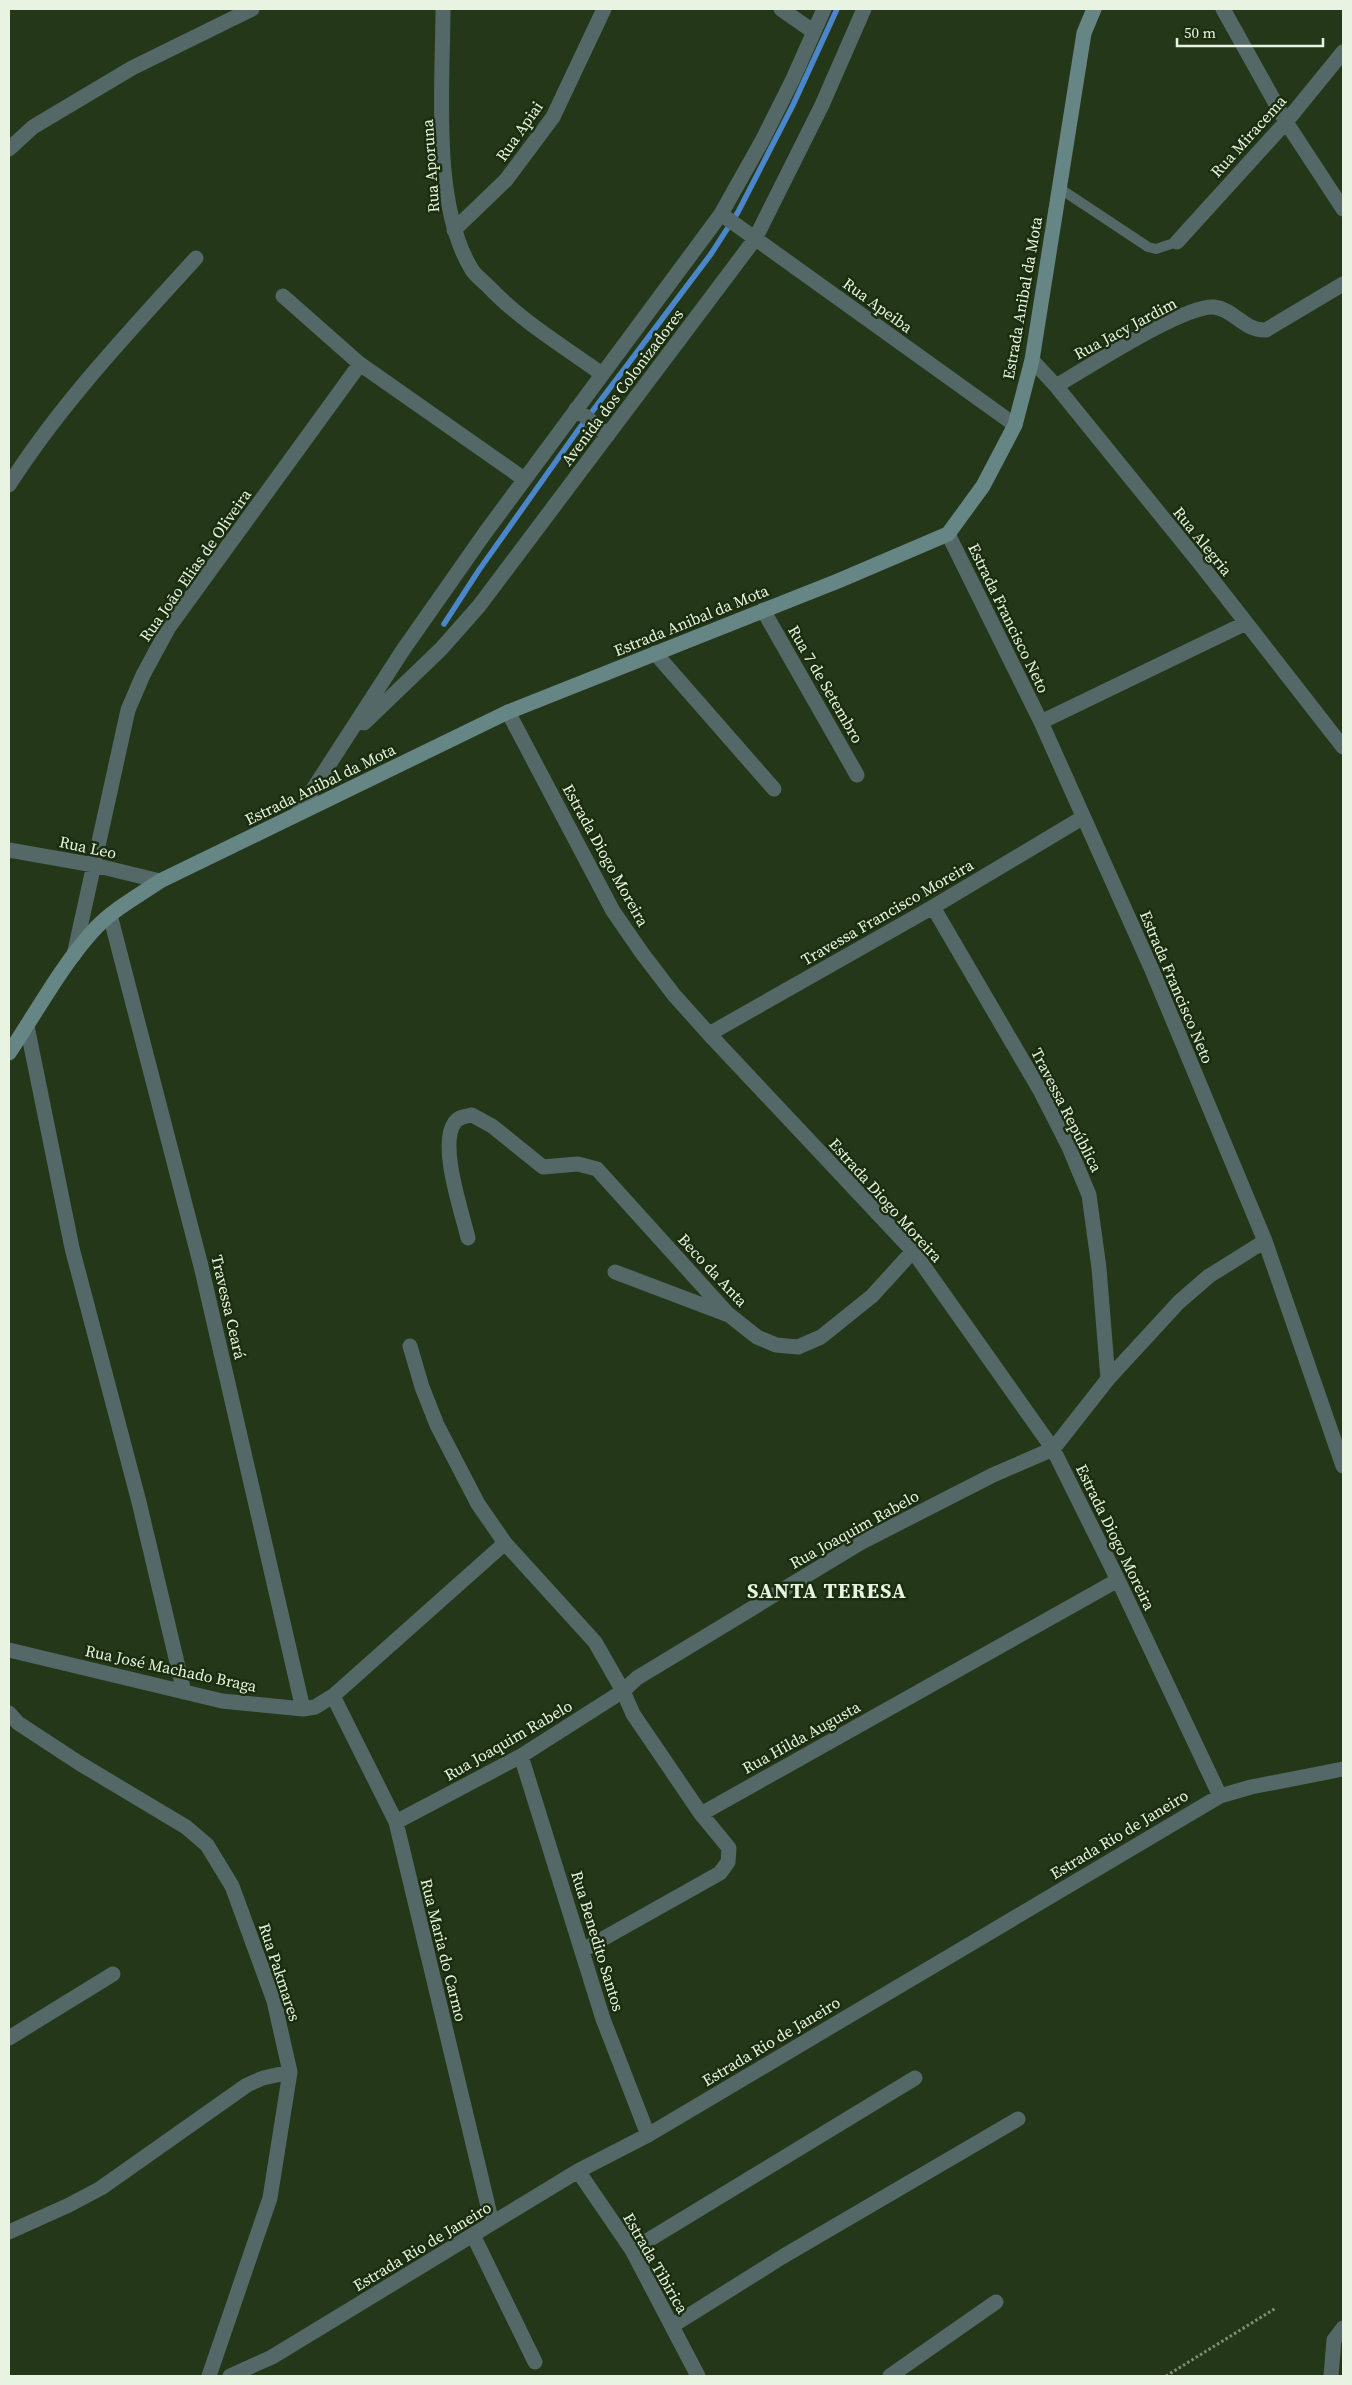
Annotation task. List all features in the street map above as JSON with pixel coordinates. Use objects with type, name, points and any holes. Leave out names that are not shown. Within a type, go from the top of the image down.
[{"type":"street","points":[[9,149],[33,127],[132,68],[252,9]]},
{"type":"street","name":"Rua Aporuna","points":[[444,9],[444,152],[446,190],[454,230],[473,271],[505,304],[602,374]]},
{"type":"street","name":"Rua Apiai","points":[[454,230],[506,180],[553,117],[604,9]]},
{"type":"street","points":[[781,9],[814,32]]},
{"type":"street","name":"Avenida dos Colonizadores","points":[[297,814],[403,650],[524,479],[580,412],[602,374],[725,216],[824,9]]},
{"type":"street","name":"Avenida dos Colonizadores","points":[[344,743],[441,649],[479,606],[751,236],[822,105],[864,9]]},
{"type":"street","name":"Estrada Anibal da Mota","points":[[9,1053],[92,931],[160,881],[508,712],[948,534],[983,486],[1015,425],[1032,360],[1084,34],[1094,9]]},
{"type":"street","points":[[1223,9],[1286,122],[1343,209]]},
{"type":"street","name":"Rua Miracema","points":[[1177,242],[1286,122],[1343,52]]},
{"type":"street","name":"Rua Apeiba","points":[[725,216],[1015,425]]},
{"type":"street","points":[[9,484],[38,440],[72,397],[196,258]]},
{"type":"street","name":"Rua Jacy Jardim","points":[[1056,386],[1150,331],[1204,308],[1216,307],[1247,327],[1256,331],[1266,330],[1343,284]]},
{"type":"street","points":[[283,296],[360,364],[524,479]]},
{"type":"street","name":"Rua Alegria","points":[[1032,360],[1056,386],[1343,747]]},
{"type":"street","name":"Rua Joāo Elias de Oliveira","points":[[74,955],[128,710],[143,675],[169,627],[360,364]]},
{"type":"street","points":[[580,412],[605,433]]},
{"type":"street","name":"Estrada Francisco Neto","points":[[948,534],[1041,722],[1082,818],[1152,970],[1265,1241],[1343,1466]]},
{"type":"street","name":"Rua 7 de Setembro","points":[[763,610],[857,775]]},
{"type":"street","points":[[1041,722],[1246,623]]},
{"type":"street","points":[[655,652],[774,788]]},
{"type":"street","name":"Estrada Diogo Moreira","points":[[508,712],[613,911],[674,996],[912,1251],[1053,1449],[1118,1580],[1220,1796]]},
{"type":"street","name":"Travessa Francisco Moreira","points":[[709,1034],[933,907],[1082,818]]},
{"type":"street","name":"Rua Leo","points":[[9,850],[94,865],[160,881]]},
{"type":"street","name":"Travessa República","points":[[933,907],[1041,1092],[1070,1147],[1089,1195],[1099,1268],[1108,1379]]},
{"type":"street","name":"Travessa Ceará","points":[[110,916],[203,1275],[303,1709]]},
{"type":"street","points":[[27,1026],[72,1248],[139,1502],[184,1692]]},
{"type":"street","name":"Beco da Anta","points":[[468,1238],[448,1154],[450,1133],[455,1122],[462,1117],[472,1114],[492,1126],[543,1167],[578,1164],[597,1169],[728,1314],[757,1337],[776,1346],[798,1347],[821,1337],[872,1296],[912,1251]]},
{"type":"street","name":"Rua Joaquim Rabelo","points":[[396,1822],[521,1756],[623,1691],[637,1678],[860,1542],[1053,1449],[1108,1379],[1179,1302],[1209,1276],[1265,1241]]},
{"type":"street","points":[[615,1272],[728,1314]]},
{"type":"street","points":[[410,1346],[422,1387],[437,1425],[478,1504],[505,1543],[595,1642],[623,1691],[633,1714],[700,1814],[729,1848],[728,1862],[720,1873],[583,1950]]},
{"type":"street","name":"Rua José Machado Braga","points":[[9,1650],[222,1701],[303,1709],[315,1707],[333,1696],[505,1543]]},
{"type":"street","name":"Rua Hilda Augusta","points":[[700,1814],[1118,1580]]},
{"type":"street","name":"Rua Maria do Carmo","points":[[333,1696],[396,1822],[492,2223]]},
{"type":"street","name":"Rua Pakmares","points":[[9,1713],[18,1723],[79,1763],[170,1816],[207,1845],[232,1886],[274,2001],[290,2072],[270,2198],[209,2376]]},
{"type":"street","name":"Rua Benedito Santos","points":[[521,1756],[603,2018],[648,2135]]},
{"type":"street","name":"Estrada Rio de Janeiro","points":[[230,2376],[272,2357],[578,2172],[648,2135],[1220,1796],[1251,1787],[1343,1770]]},
{"type":"street","points":[[9,2038],[113,1974]]},
{"type":"street","points":[[9,2232],[69,2205],[101,2188],[247,2084],[290,2072]]},
{"type":"street","points":[[632,2250],[915,2078]]},
{"type":"street","points":[[672,2326],[782,2257],[1018,2119]]},
{"type":"street","name":"Estrada Tibirica","points":[[578,2172],[632,2250],[698,2376]]},
{"type":"street","points":[[473,2235],[535,2362]]},
{"type":"street","points":[[890,2376],[996,2302]]},
{"type":"street","points":[[1331,2376],[1339,2334]]},
{"type":"lane","points":[[1058,188],[1148,247],[1156,250],[1177,242]]},
{"type":"path","points":[[1166,2376],[1276,2308]]},
{"type":"waterway","points":[[444,624],[479,570],[576,433],[711,254],[738,212],[793,105],[837,9]]},
{"type":"district","name":"SANTA TERESA","points":[[827,1591]]}]
